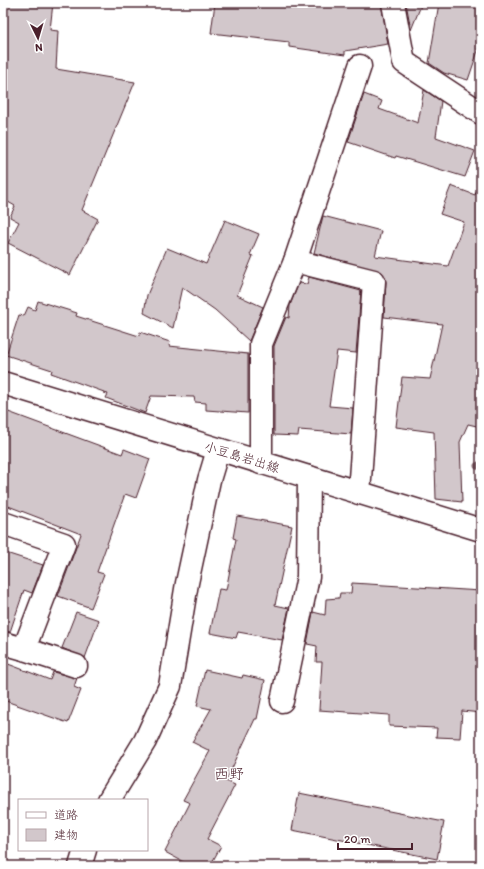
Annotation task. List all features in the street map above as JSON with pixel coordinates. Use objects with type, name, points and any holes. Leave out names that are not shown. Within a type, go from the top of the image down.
[{"type":"street","points":[[393,3],[404,62],[481,113]]},
{"type":"street","points":[[261,463],[261,344],[295,261],[360,66]]},
{"type":"street","points":[[295,261],[374,281],[359,493]]},
{"type":"street","name":"小豆島岩出線","points":[[3,383],[481,530]]},
{"type":"street","points":[[110,799],[145,741],[170,686],[187,583],[209,480],[218,450]]},
{"type":"street","points":[[282,701],[308,577],[309,477]]},
{"type":"street","points":[[3,523],[64,544],[24,648]]},
{"type":"street","points":[[3,643],[24,648],[76,666]]},
{"type":"street","points":[[80,866],[85,851]]},
{"type":"building","points":[[3,3],[53,3],[50,30],[58,31],[56,69],[135,82],[82,210],[98,219],[70,275],[8,243],[19,222],[10,217],[15,206],[3,199]]},
{"type":"building","points":[[215,3],[381,3],[388,44],[345,51],[345,55],[289,47],[289,42],[211,33]]},
{"type":"building","points":[[406,3],[422,3],[411,30]]},
{"type":"building","points":[[439,3],[481,3],[481,42],[468,80],[444,73],[429,63]]},
{"type":"building","points":[[424,90],[441,101],[436,137],[475,151],[465,177],[396,156],[395,158],[348,142],[364,94],[382,101],[379,109],[418,123]]},
{"type":"building","points":[[479,183],[481,183],[481,427],[468,424],[460,442],[462,502],[436,499],[434,432],[396,427],[402,377],[430,379],[442,324],[384,317],[386,282],[382,272],[314,253],[323,216],[381,231],[375,256],[448,266],[464,222],[440,214],[451,186],[475,195]]},
{"type":"building","points":[[225,220],[259,234],[250,255],[253,256],[237,295],[263,307],[249,341],[215,310],[182,287],[173,328],[144,313],[147,295],[167,248],[206,264]]},
{"type":"building","points":[[309,277],[361,291],[356,353],[337,351],[329,406],[353,408],[351,434],[299,430],[298,436],[274,435],[274,346],[286,317],[289,318],[290,305],[299,283],[307,284]]},
{"type":"building","points":[[38,301],[77,313],[76,316],[139,336],[140,332],[170,342],[169,346],[248,354],[248,413],[206,410],[206,403],[195,402],[194,397],[151,396],[145,413],[106,398],[108,394],[104,392],[51,373],[52,370],[6,355],[19,315],[24,316],[28,307],[35,310]]},
{"type":"building","points":[[3,410],[122,454],[124,449],[150,459],[136,498],[125,494],[97,572],[104,574],[91,608],[58,596],[81,534],[3,504]]},
{"type":"building","points":[[237,516],[292,526],[275,605],[289,608],[282,640],[238,632],[236,638],[210,633],[219,589],[226,590],[236,539],[233,538]]},
{"type":"building","points":[[3,552],[43,565],[32,593],[24,590],[10,632],[3,631]]},
{"type":"building","points":[[352,583],[481,591],[481,713],[462,711],[460,738],[436,737],[437,728],[389,726],[389,715],[319,710],[322,662],[316,662],[317,646],[307,644],[313,612],[325,615],[326,599],[339,598],[340,593],[351,593]]},
{"type":"building","points":[[76,612],[99,620],[85,658],[62,648]]},
{"type":"building","points":[[3,662],[50,680],[53,672],[77,678],[74,687],[81,690],[68,723],[3,700]]},
{"type":"building","points":[[205,670],[242,678],[243,675],[265,680],[257,719],[255,719],[226,781],[235,785],[207,839],[221,846],[210,866],[191,866],[165,852],[190,803],[183,800],[210,751],[192,742],[211,709],[197,706]]},
{"type":"building","points":[[299,793],[444,822],[437,859],[292,830]]},
{"type":"waterway","points":[[477,466],[481,464]]},
{"type":"district","name":"西野","points":[[229,774]]}]
